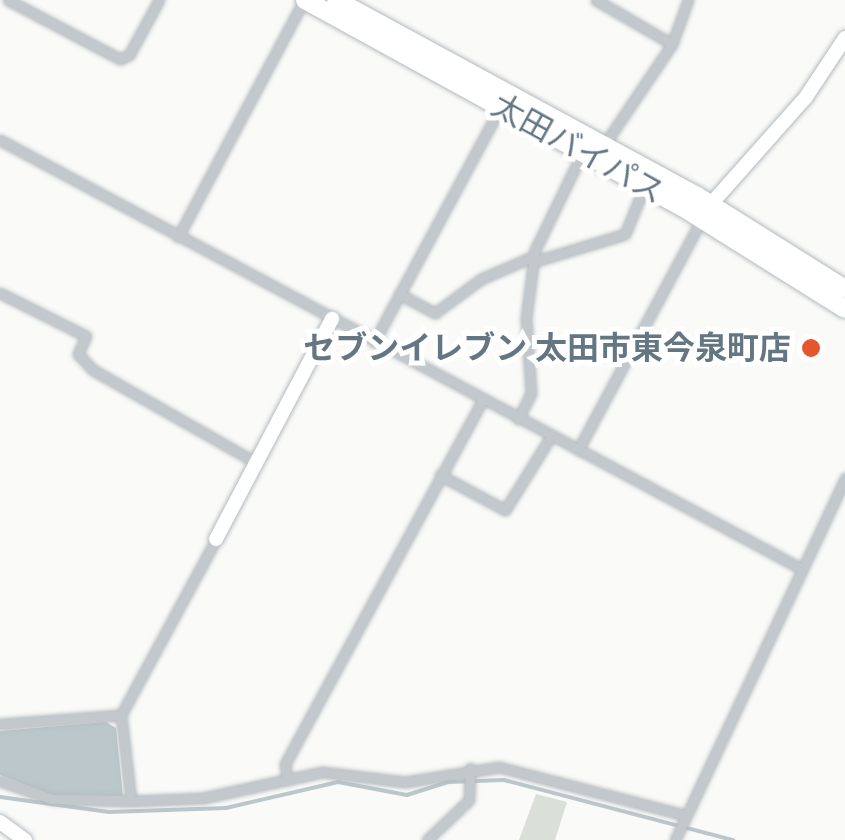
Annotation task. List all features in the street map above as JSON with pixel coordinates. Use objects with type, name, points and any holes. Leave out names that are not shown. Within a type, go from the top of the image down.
[{"type":"highway","name":"太田バイパス","points":[[304,0],[645,186],[706,211],[845,289]]},
{"type":"highway","name":"太田バイパス","points":[[336,0],[604,145],[845,308]]},
{"type":"street","points":[[8,0],[120,59],[129,55],[159,0]]},
{"type":"street","points":[[178,237],[304,0]]},
{"type":"street","points":[[596,0],[672,44]]},
{"type":"street","points":[[604,145],[672,44],[688,0]]},
{"type":"street","points":[[578,450],[706,211],[806,97],[845,38]]},
{"type":"street","points":[[374,342],[501,106]]},
{"type":"street","points":[[0,140],[802,569]]},
{"type":"street","points":[[518,419],[531,393],[526,318],[534,259],[584,150]]},
{"type":"street","points":[[400,294],[435,313],[480,279],[534,259],[626,234],[645,186]]},
{"type":"street","points":[[0,294],[86,336],[78,354],[93,370],[256,462]]},
{"type":"street","points":[[131,800],[121,715],[332,319]]},
{"type":"street","points":[[286,780],[285,764],[483,400]]},
{"type":"street","points":[[440,475],[506,510],[513,507],[551,436]]},
{"type":"street","points":[[677,836],[845,478]]},
{"type":"street","points":[[0,724],[121,715]]},
{"type":"street","points":[[0,781],[52,798],[131,800],[203,798],[346,772],[405,782],[520,769],[684,818]]},
{"type":"street","points":[[427,840],[463,809],[471,777]]},
{"type":"street","points":[[0,822],[25,840]]},
{"type":"shaded area","points":[[106,722],[116,728],[123,796],[53,795],[0,775],[0,731]]},
{"type":"shaded area","points":[[536,794],[567,802],[555,840],[519,840]]},
{"type":"waterway","points":[[0,797],[109,812],[226,808],[338,782],[407,795],[448,782],[504,780],[733,840]]},
{"type":"place","name":"セブンイレブン 太田市東今泉町店","points":[[811,348]]}]
